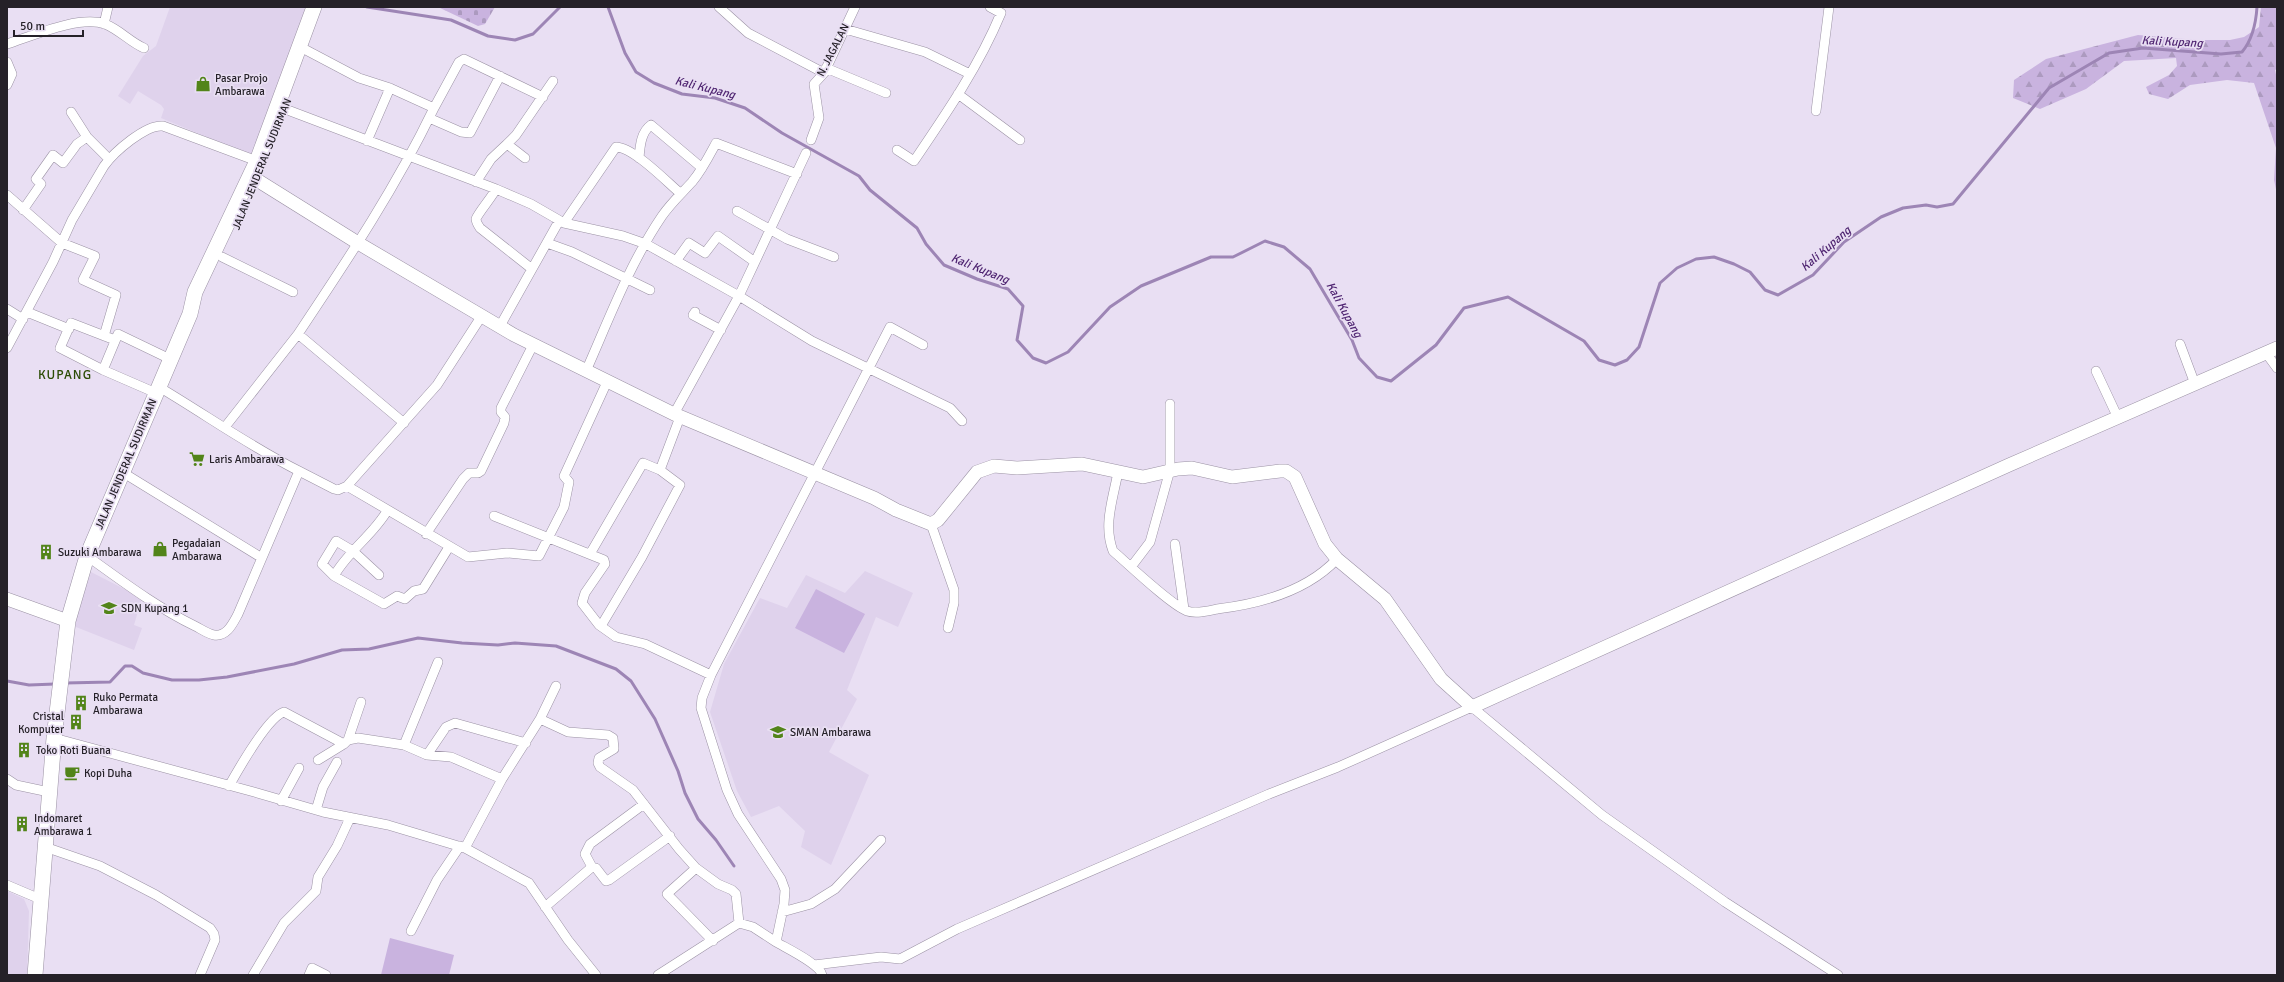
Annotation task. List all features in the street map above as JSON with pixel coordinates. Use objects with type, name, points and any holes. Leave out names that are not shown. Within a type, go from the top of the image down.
[{"type":"main road","name":"JALAN JENDERAL SUDIRMAN","points":[[35,975],[44,847],[54,738],[68,621],[87,556],[190,314],[196,292],[257,161],[314,7]]},
{"type":"main road","name":"JALAN JENDERAL SUDIRMAN","points":[[190,314],[204,297],[257,180],[285,110],[322,7]]},
{"type":"street","points":[[104,24],[108,7]]},
{"type":"street","points":[[719,7],[748,32],[825,70],[886,93]]},
{"type":"street","name":"N. JAGALAN","points":[[811,140],[819,118],[814,84],[825,70],[856,7]]},
{"type":"street","points":[[897,150],[914,161],[958,94],[1003,10],[990,7]]},
{"type":"street","points":[[1816,111],[1829,7]]},
{"type":"street","points":[[7,44],[58,27],[80,24],[104,24],[144,48]]},
{"type":"street","points":[[845,29],[925,52],[970,74]]},
{"type":"street","points":[[306,50],[359,78],[390,88],[434,108]]},
{"type":"street","points":[[225,427],[298,334],[387,200],[411,158],[434,108],[460,60],[464,59],[543,97]]},
{"type":"street","points":[[7,62],[12,71],[7,85]]},
{"type":"street","points":[[430,118],[461,132],[470,133],[500,76]]},
{"type":"street","points":[[476,182],[491,159],[516,135],[553,81]]},
{"type":"street","points":[[367,141],[390,88]]},
{"type":"street","points":[[958,94],[1020,140]]},
{"type":"street","points":[[285,110],[496,189],[531,204],[562,222],[623,236],[646,244],[739,296],[812,341],[950,408],[962,421]]},
{"type":"street","points":[[71,112],[87,137],[109,159]]},
{"type":"street","points":[[7,348],[62,243],[72,220],[109,159],[147,128],[156,125],[257,161]]},
{"type":"street","points":[[639,158],[641,142],[647,128],[651,125],[702,168]]},
{"type":"street","points":[[23,210],[41,184],[36,179],[53,155],[63,163],[77,144],[87,137]]},
{"type":"street","points":[[586,371],[627,280],[646,244],[662,216],[680,193],[692,182],[716,143],[797,174]]},
{"type":"street","points":[[507,144],[525,158]]},
{"type":"street","points":[[500,326],[547,243],[616,147],[620,147],[639,158],[680,193]]},
{"type":"street","points":[[660,470],[677,416],[739,296],[806,153]]},
{"type":"street","points":[[257,180],[358,243],[482,317],[533,345],[677,416],[931,524],[954,590],[954,603],[948,628]]},
{"type":"street","points":[[496,189],[476,218],[476,223],[480,228],[532,269]]},
{"type":"street","points":[[7,195],[62,243],[95,256],[84,280],[116,295],[104,336]]},
{"type":"street","points":[[737,211],[769,230],[834,257]]},
{"type":"street","points":[[676,261],[688,243],[705,253],[718,236],[755,262]]},
{"type":"street","points":[[547,243],[572,252],[650,290]]},
{"type":"street","points":[[222,257],[293,292]]},
{"type":"street","points":[[7,309],[69,329]]},
{"type":"street","points":[[695,312],[693,315],[721,330]]},
{"type":"street","points":[[115,340],[71,323],[60,348],[103,370],[158,390],[225,427],[260,452],[338,490],[347,486],[437,385],[482,317]]},
{"type":"street","points":[[776,942],[785,890],[781,879],[738,814],[727,790],[701,708],[702,698],[711,675],[816,474],[890,327],[923,345]]},
{"type":"street","points":[[103,370],[118,334],[170,359]]},
{"type":"street","points":[[298,334],[404,423]]},
{"type":"street","points":[[2180,344],[2195,384]]},
{"type":"street","points":[[426,534],[463,479],[469,473],[478,473],[482,471],[504,423],[505,418],[501,412],[501,408],[533,345]]},
{"type":"street","points":[[814,965],[881,957],[900,959],[957,929],[1269,794],[1338,767],[2272,350],[2277,368]]},
{"type":"street","points":[[2096,371],[2118,418]]},
{"type":"street","points":[[347,486],[426,534],[473,558],[508,553],[535,557],[542,553],[564,508],[569,482],[564,476],[607,382]]},
{"type":"street","points":[[1131,567],[1150,542],[1170,470],[1170,404]]},
{"type":"street","points":[[590,554],[642,463],[660,470],[680,485],[642,556],[601,626]]},
{"type":"street","points":[[931,524],[938,520],[977,472],[994,466],[1017,468],[1082,464],[1143,477],[1170,470],[1192,468],[1232,477],[1280,470],[1286,472],[1297,481],[1325,544],[1336,559],[1385,599],[1441,678],[1472,707],[1551,774],[1638,842],[1724,902],[1838,975]]},
{"type":"street","points":[[87,556],[144,597],[214,635],[224,634],[230,628],[299,471]]},
{"type":"street","points":[[122,472],[262,558]]},
{"type":"street","points":[[1118,472],[1108,523],[1108,539],[1113,551],[1184,609],[1204,611],[1243,606],[1276,595],[1313,579],[1324,572],[1336,559]]},
{"type":"street","points":[[334,576],[353,551],[379,524],[386,511]]},
{"type":"street","points":[[494,516],[549,537],[605,562],[585,593],[582,603],[601,626],[616,637],[645,644],[711,675]]},
{"type":"street","points":[[379,575],[353,551],[335,542],[322,564],[334,576],[384,604],[397,596],[405,599],[414,591],[425,587],[449,546]]},
{"type":"street","points":[[1175,544],[1184,609]]},
{"type":"street","points":[[7,599],[68,621]]},
{"type":"street","points":[[404,745],[438,662]]},
{"type":"street","points":[[411,931],[437,880],[463,847],[502,779],[540,719],[556,686]]},
{"type":"street","points":[[346,742],[361,702]]},
{"type":"street","points":[[229,786],[253,747],[280,714],[287,714],[346,742]]},
{"type":"street","points":[[540,719],[568,732],[608,735],[613,738],[614,749],[599,758],[598,763],[633,790],[696,868],[718,884],[732,890],[736,894],[739,923]]},
{"type":"street","points":[[427,755],[446,727],[455,723],[526,743]]},
{"type":"street","points":[[54,738],[281,801],[386,825],[463,847],[529,884],[596,975]]},
{"type":"street","points":[[318,760],[346,742],[358,738],[404,745],[427,755],[451,758],[502,779]]},
{"type":"street","points":[[316,810],[323,787],[337,762]]},
{"type":"street","points":[[281,801],[299,768]]},
{"type":"street","points":[[7,779],[16,785],[49,792]]},
{"type":"street","points":[[644,804],[590,844],[585,854],[592,867],[596,868],[606,881],[609,880],[670,836]]},
{"type":"street","points":[[253,975],[284,923],[316,891],[318,878],[337,846],[350,818]]},
{"type":"street","points":[[782,912],[811,904],[835,889],[881,840]]},
{"type":"street","points":[[44,847],[100,866],[156,894],[210,928],[214,934],[215,940],[200,975]]},
{"type":"street","points":[[545,907],[592,867]]},
{"type":"street","points":[[696,868],[667,894],[713,941]]},
{"type":"street","points":[[7,885],[40,899]]},
{"type":"street","points":[[739,923],[753,927],[814,965],[822,975]]},
{"type":"street","points":[[658,975],[739,923]]},
{"type":"street","points":[[309,975],[312,968],[326,975]]},
{"type":"shaded area","name":"Pasar Projo Ambarawa","points":[[170,7],[302,7],[309,10],[253,156],[161,118],[164,109],[161,105],[138,91],[130,104],[118,96],[143,56],[156,46]]},
{"type":"shaded area","name":"SMAN Ambarawa","points":[[865,571],[913,593],[898,627],[876,617],[847,690],[857,699],[829,752],[869,775],[831,865],[801,847],[805,831],[779,806],[751,817],[737,791],[710,712],[724,664],[760,598],[787,608],[806,575],[845,593]]},
{"type":"shaded area","name":"SDN Kupang 1","points":[[91,572],[142,598],[134,625],[142,628],[134,650],[76,627],[76,617]]},
{"type":"shaded area","points":[[7,891],[24,899],[29,911],[27,975],[7,975]]},
{"type":"green space","points":[[438,7],[495,7],[485,24],[478,26]]},
{"type":"green space","points":[[2261,7],[2277,7],[2277,69],[2275,70],[2277,79],[2277,194],[2274,180],[2276,148],[2254,83],[2227,80],[2190,85],[2168,99],[2149,94],[2146,87],[2169,75],[2177,66],[2176,58],[2124,61],[2086,89],[2040,109],[2013,98],[2014,80],[2046,59],[2138,35],[2197,40],[2230,40],[2244,37],[2259,27]]},
{"type":"green space","points":[[816,589],[865,614],[844,653],[795,628]]},
{"type":"green space","points":[[390,938],[454,955],[449,975],[381,975]]},
{"type":"waterway","name":"Kali Kupang","points":[[367,7],[451,20],[488,36],[515,40],[533,34],[560,7]]},
{"type":"waterway","name":"Kali Kupang","points":[[608,7],[625,53],[636,72],[654,83],[682,94],[715,98],[745,108],[782,133],[859,176],[870,190],[917,228],[926,244],[944,265],[977,279],[1008,289],[1023,306],[1017,340],[1033,358],[1046,363],[1068,352],[1110,307],[1141,286],[1211,257],[1233,257],[1265,241],[1284,247],[1310,269],[1352,340],[1359,358],[1377,377],[1391,381],[1436,345],[1464,308],[1508,297],[1584,341],[1599,360],[1615,365],[1627,360],[1639,347],[1660,283],[1677,268],[1696,259],[1714,257],[1734,264],[1750,272],[1765,290],[1778,295],[1813,275],[1844,242],[1881,217],[1903,208],[1926,205],[1937,207],[1953,204],[2049,88],[2109,53],[2143,48],[2221,54],[2242,52],[2253,31],[2257,7]]},
{"type":"waterway","points":[[65,683],[110,682],[125,666],[132,666],[143,673],[172,680],[199,680],[227,677],[294,664],[342,650],[369,649],[418,638],[462,643],[498,645],[515,643],[556,646],[616,669],[631,681],[655,719],[678,771],[685,793],[698,819],[716,840],[734,866]]},
{"type":"waterway","points":[[7,681],[29,685],[55,684]]},
{"type":"place","name":"Pasar Projo Ambarawa","points":[[203,84]]},
{"type":"place","name":"Laris Ambarawa","points":[[197,459]]},
{"type":"place","name":"Pegadaian Ambarawa","points":[[160,549]]},
{"type":"place","name":"Suzuki Ambarawa","points":[[46,552]]},
{"type":"place","name":"SDN Kupang 1","points":[[109,608]]},
{"type":"place","name":"Ruko Permata Ambarawa","points":[[81,703]]},
{"type":"place","name":"Cristal Komputer","points":[[76,722]]},
{"type":"place","name":"SMAN Ambarawa","points":[[778,732]]},
{"type":"place","name":"Toko Roti Buana","points":[[24,750]]},
{"type":"place","name":"Kopi Duha","points":[[72,773]]},
{"type":"place","name":"Indomaret Ambarawa 1","points":[[22,824]]},
{"type":"district","name":"KUPANG","points":[[65,375]]}]
